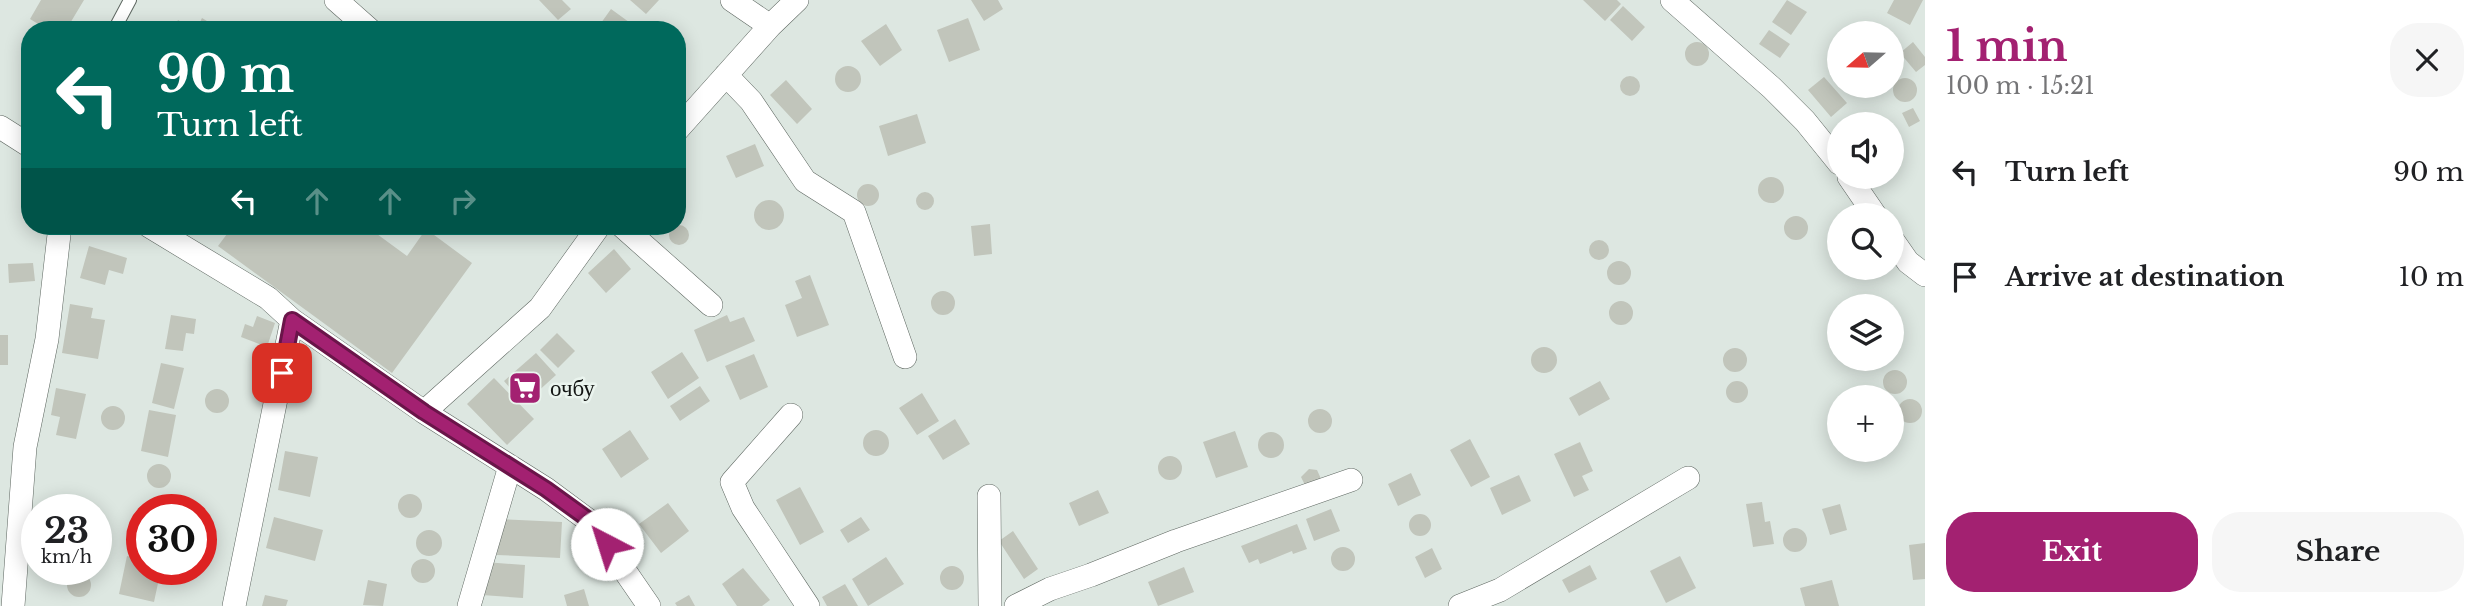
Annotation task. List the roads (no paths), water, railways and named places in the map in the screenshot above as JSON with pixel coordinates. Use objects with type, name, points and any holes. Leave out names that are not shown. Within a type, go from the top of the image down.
[{"type":"street","points":[[336,0],[360,21]]},
{"type":"street","points":[[732,0],[770,26]]},
{"type":"street","points":[[686,120],[770,26],[797,0]]},
{"type":"street","points":[[1672,0],[1772,88],[1827,148]]},
{"type":"street","points":[[726,75],[751,102],[805,181],[854,212],[905,357]]},
{"type":"street","points":[[0,127],[21,140]]},
{"type":"street","points":[[13,606],[25,447],[47,340],[60,235]]},
{"type":"street","points":[[164,235],[268,298],[292,320],[424,412],[593,523],[649,606]]},
{"type":"street","points":[[424,412],[541,308],[593,235]]},
{"type":"street","points":[[632,235],[711,305]]},
{"type":"street","points":[[1904,256],[1925,275]]},
{"type":"street","points":[[234,606],[292,320]]},
{"type":"street","points":[[791,415],[732,482],[743,508],[808,606]]},
{"type":"street","points":[[469,606],[510,466]]},
{"type":"street","points":[[1461,606],[1500,590],[1688,478]]},
{"type":"street","points":[[1016,606],[1050,589],[1176,541],[1351,480]]},
{"type":"street","points":[[989,496],[990,606]]},
{"type":"lane","points":[[119,21],[130,0]]},
{"type":"place","name":"очбу","points":[[525,388]]}]
